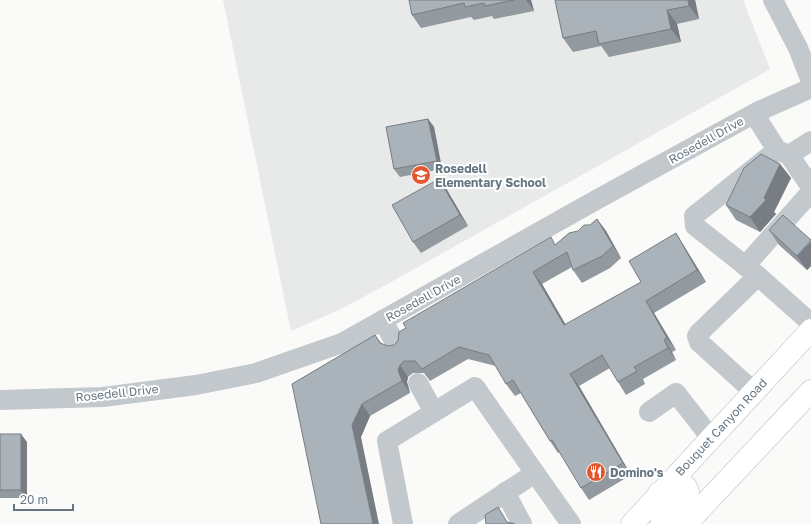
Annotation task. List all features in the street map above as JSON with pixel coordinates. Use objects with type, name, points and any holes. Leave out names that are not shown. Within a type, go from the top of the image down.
[{"type":"main road","name":"Bouquet Canyon Road","points":[[632,524],[753,391],[811,330]]},
{"type":"main road","points":[[686,524],[811,391]]},
{"type":"main road","points":[[659,493],[681,486],[686,488],[688,492],[684,499],[661,524]]},
{"type":"street","points":[[773,0],[798,48],[811,81]]},
{"type":"street","name":"Rosedell Drive","points":[[0,400],[102,397],[196,385],[256,373],[342,343],[596,200],[754,114],[811,88]]},
{"type":"street","points":[[754,114],[811,187]]},
{"type":"street","points":[[811,141],[783,152],[694,216],[695,226],[752,271],[811,322]]},
{"type":"street","points":[[753,391],[699,342],[697,336],[752,271],[811,192]]},
{"type":"street","points":[[383,320],[397,347]]},
{"type":"street","points":[[418,383],[434,412]]},
{"type":"street","points":[[403,524],[387,441],[475,388],[571,524]]},
{"type":"street","points":[[649,412],[676,393],[710,438]]},
{"type":"street","points":[[458,524],[535,473]]},
{"type":"street","points":[[505,492],[522,524]]},
{"type":"shaded area","name":"Rosedell Elementary School","points":[[223,0],[743,0],[770,69],[395,280],[341,309],[291,331]]},
{"type":"building","points":[[409,0],[514,0],[485,6],[484,3],[465,7],[464,3],[412,15]]},
{"type":"building","points":[[555,0],[688,0],[689,6],[667,10],[671,29],[599,44],[596,31],[563,38]]},
{"type":"building","points":[[428,119],[437,161],[394,169],[386,127]]},
{"type":"building","points":[[761,154],[780,164],[764,198],[766,200],[750,217],[726,205],[744,168]]},
{"type":"building","points":[[439,179],[460,215],[413,242],[392,205]]},
{"type":"building","points":[[783,215],[811,240],[797,256],[769,230]]},
{"type":"building","points":[[597,219],[613,246],[602,256],[573,270],[567,252],[533,272],[564,325],[641,282],[629,261],[676,233],[697,270],[646,301],[667,338],[664,340],[668,348],[634,367],[637,371],[618,382],[602,355],[570,374],[623,463],[581,488],[513,380],[506,384],[489,355],[459,347],[422,369],[415,361],[404,361],[398,370],[402,381],[362,404],[352,425],[373,524],[321,524],[292,384],[375,335],[380,343],[388,346],[394,345],[398,341],[399,332],[406,328],[403,323],[551,237],[555,245],[569,233],[578,231],[584,225],[590,225]]},
{"type":"building","points":[[0,434],[21,434],[21,490],[0,490]]},
{"type":"building","points":[[498,507],[507,522],[515,524],[486,524],[485,515]]},
{"type":"place","name":"Rosedell Elementary School","points":[[421,175]]},
{"type":"place","name":"Domino's","points":[[596,472]]}]
